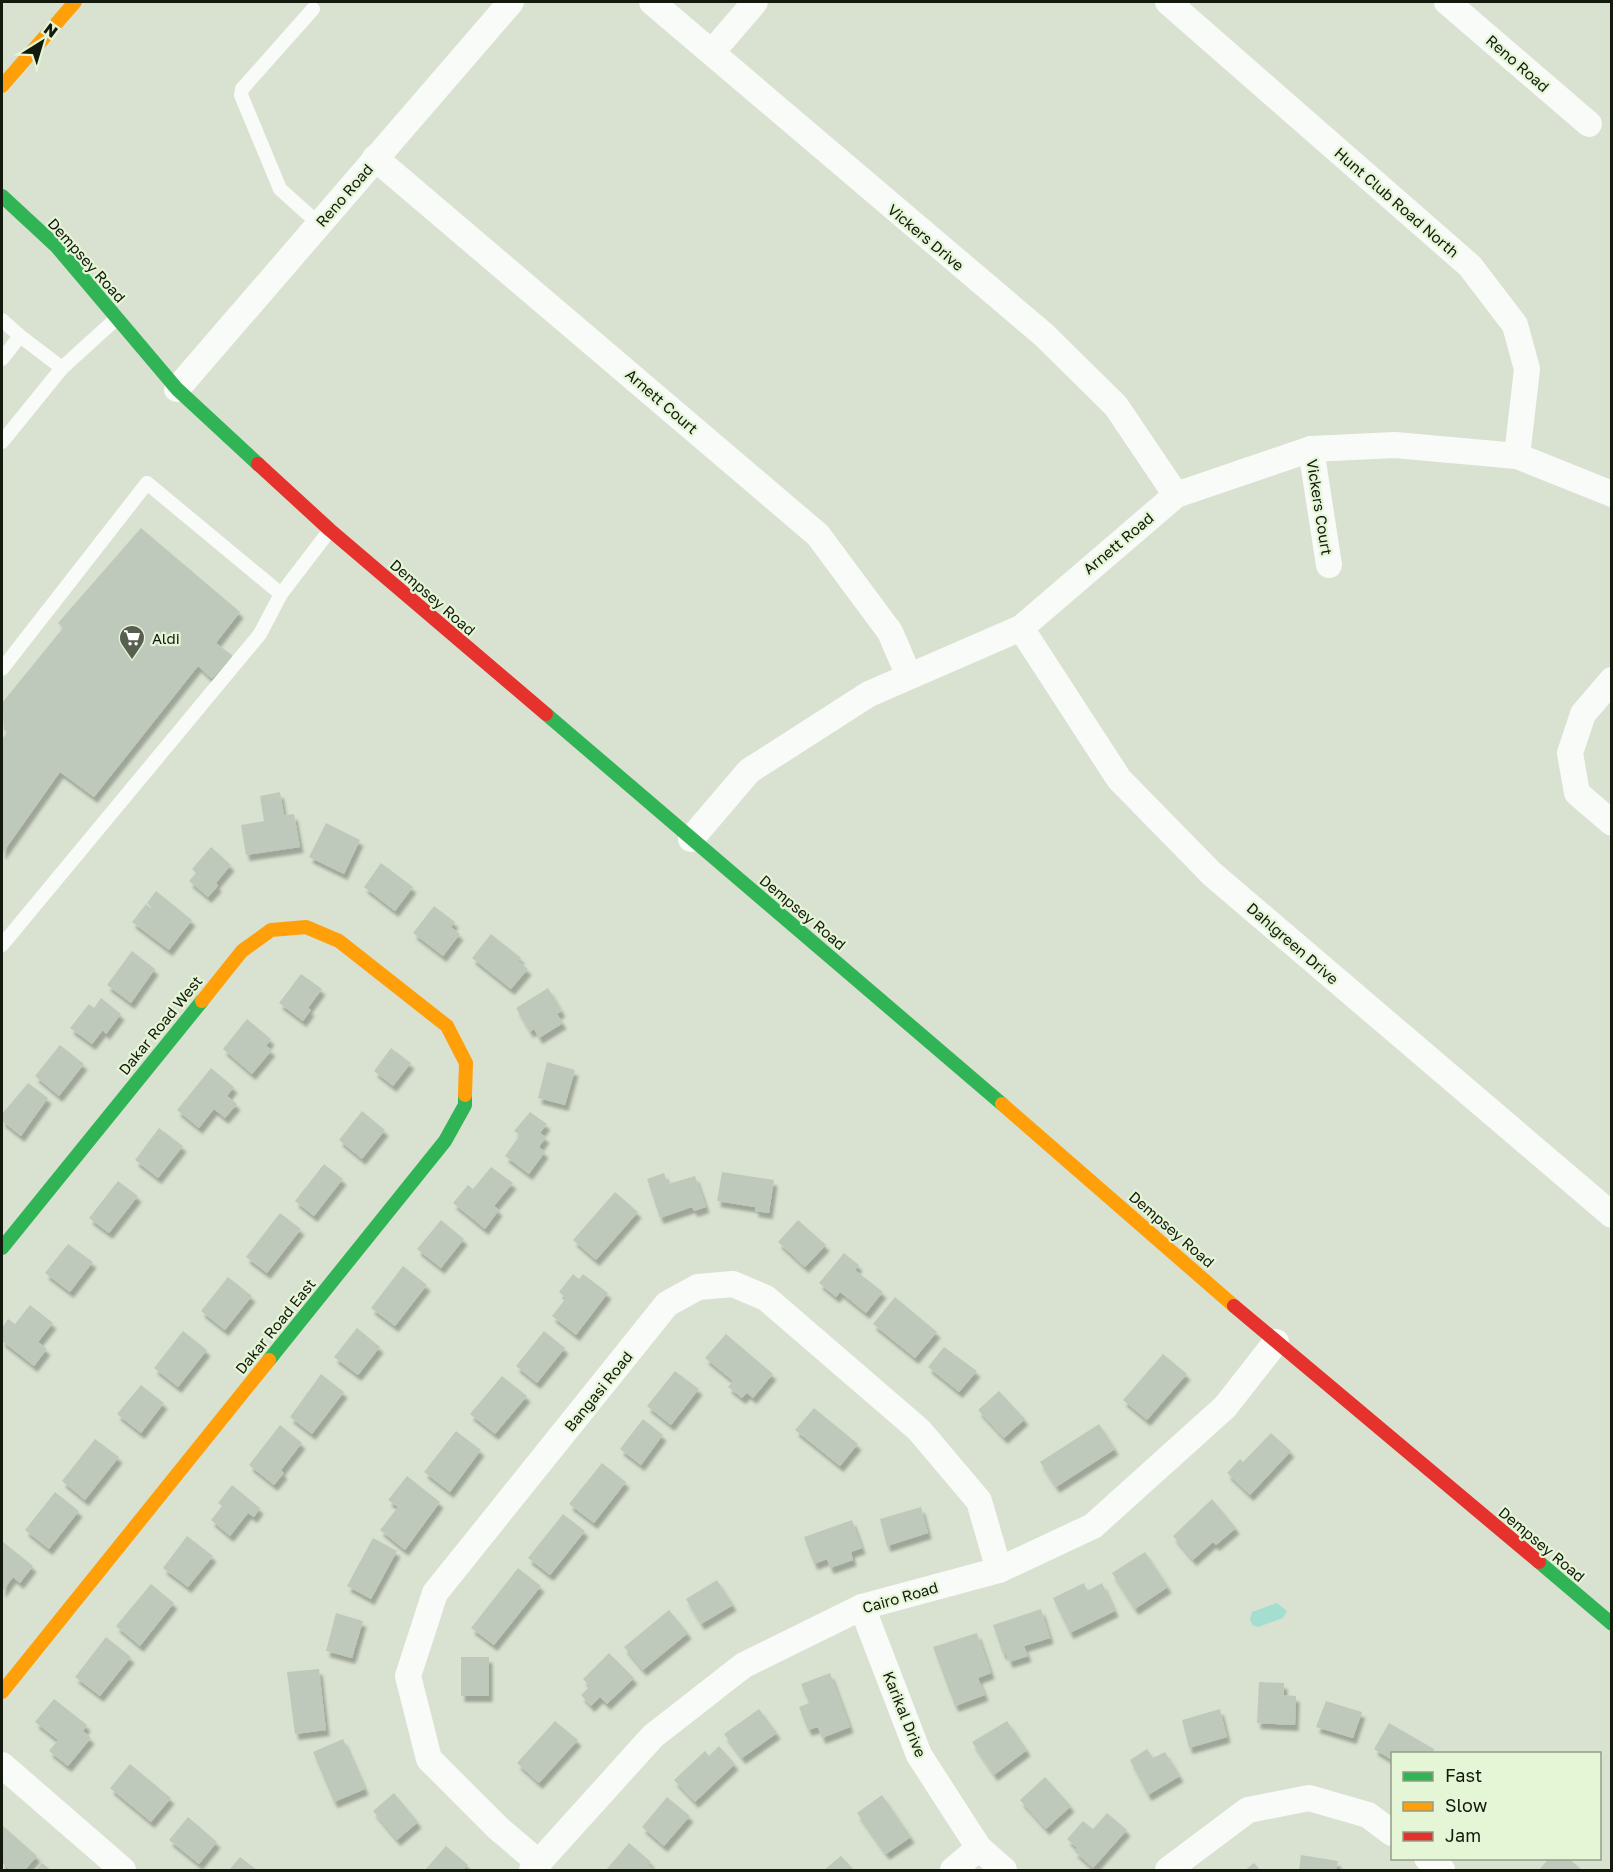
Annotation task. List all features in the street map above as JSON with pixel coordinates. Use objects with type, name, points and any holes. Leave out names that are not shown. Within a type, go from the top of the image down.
[{"type":"main road","points":[[2,76],[57,2]]},
{"type":"main road","points":[[2,86],[75,2]]},
{"type":"main road","name":"Dempsey Road","points":[[2,196],[56,246],[177,389],[330,530],[1276,1342],[1611,1624]]},
{"type":"main road","name":"Dakar Road West","points":[[2,1248],[242,951],[271,930],[306,927],[339,941],[384,976]]},
{"type":"main road","name":"Dakar Road East","points":[[2,1692],[445,1141],[465,1105],[466,1064],[447,1026],[384,976]]},
{"type":"street","name":"Reno Road","points":[[177,389],[511,2]]},
{"type":"street","name":"Vickers Drive","points":[[652,2],[1044,335],[1116,406],[1176,495]]},
{"type":"street","points":[[712,52],[755,2]]},
{"type":"street","name":"Hunt Club Road North","points":[[1168,2],[1470,266],[1515,325],[1527,369],[1524,415],[1517,456]]},
{"type":"street","name":"Reno Road","points":[[1447,2],[1588,124]]},
{"type":"street","name":"Arnett Court","points":[[375,158],[818,535],[890,632],[909,676]]},
{"type":"street","name":"Arnett Road","points":[[692,839],[749,771],[869,694],[1021,628],[1176,495],[1311,449],[1395,445],[1517,456],[1611,494]]},
{"type":"street","name":"Vickers Court","points":[[1311,449],[1329,565]]},
{"type":"street","name":"Dahlgreen Drive","points":[[1021,628],[1119,779],[1212,874],[1611,1215]]},
{"type":"street","points":[[1611,680],[1582,714],[1570,753],[1577,793],[1611,823]]},
{"type":"street","name":"Bangasi Road","points":[[536,1867],[429,1759],[408,1676],[435,1593],[667,1304],[698,1287],[733,1284],[766,1298],[919,1430],[979,1501],[999,1570]]},
{"type":"street","name":"Cairo Road","points":[[536,1867],[653,1736],[744,1665],[862,1607],[999,1570],[1093,1526],[1226,1407],[1276,1342]]},
{"type":"street","name":"Karikal Drive","points":[[862,1607],[919,1755],[979,1848],[1004,1870]]},
{"type":"street","points":[[2,1765],[123,1870]]},
{"type":"street","points":[[1168,1870],[1248,1810],[1309,1798],[1368,1815],[1391,1832]]},
{"type":"street","points":[[953,1870],[979,1848]]},
{"type":"street","points":[[1430,1860],[1442,1870]]},
{"type":"lane","points":[[314,9],[242,89],[242,95],[280,189],[319,224]]},
{"type":"lane","points":[[2,442],[62,368],[117,318]]},
{"type":"lane","points":[[2,322],[62,368]]},
{"type":"lane","points":[[2,359],[20,336]]},
{"type":"lane","points":[[2,669],[147,483],[281,594]]},
{"type":"lane","points":[[2,945],[260,634],[281,594],[330,530]]},
{"type":"water","points":[[1277,1603],[1287,1611],[1283,1618],[1258,1627],[1252,1625],[1250,1619],[1252,1612]]},
{"type":"building","name":"Aldi","points":[[141,528],[240,612],[216,643],[233,656],[212,679],[198,666],[94,797],[60,772],[2,854],[2,740],[7,732],[4,730],[2,703],[63,628],[58,623]]},
{"type":"building","points":[[280,792],[284,815],[294,814],[300,847],[246,855],[241,825],[264,821],[260,796]]},
{"type":"building","points":[[326,823],[360,840],[344,874],[309,857]]},
{"type":"building","points":[[211,847],[231,865],[208,897],[189,881],[196,873],[192,869]]},
{"type":"building","points":[[381,863],[413,887],[395,911],[364,887]]},
{"type":"building","points":[[156,891],[192,920],[169,950],[132,922],[146,904],[158,914],[147,903]]},
{"type":"building","points":[[434,906],[455,922],[451,927],[460,934],[443,956],[413,933]]},
{"type":"building","points":[[491,934],[521,958],[518,961],[528,969],[511,989],[472,958]]},
{"type":"building","points":[[132,951],[155,969],[131,1003],[107,985]]},
{"type":"building","points":[[301,974],[322,989],[308,1008],[311,1010],[303,1021],[279,1003]]},
{"type":"building","points":[[548,988],[562,1011],[557,1014],[563,1023],[539,1038],[534,1029],[530,1032],[516,1008]]},
{"type":"building","points":[[101,998],[121,1014],[106,1034],[103,1030],[92,1044],[70,1028],[89,1004],[94,1008]]},
{"type":"building","points":[[247,1019],[271,1039],[266,1046],[272,1050],[252,1074],[223,1049]]},
{"type":"building","points":[[60,1045],[84,1064],[59,1096],[35,1076]]},
{"type":"building","points":[[391,1048],[411,1063],[393,1086],[374,1071]]},
{"type":"building","points":[[547,1062],[575,1070],[565,1105],[538,1098]]},
{"type":"building","points":[[211,1068],[234,1087],[227,1096],[237,1104],[225,1118],[214,1109],[199,1128],[177,1110]]},
{"type":"building","points":[[28,1083],[48,1098],[21,1136],[2,1121],[2,1114]]},
{"type":"building","points":[[362,1111],[385,1130],[362,1159],[339,1140]]},
{"type":"building","points":[[530,1112],[547,1124],[540,1133],[546,1137],[539,1147],[545,1152],[529,1174],[505,1156],[520,1135],[514,1131]]},
{"type":"building","points":[[159,1128],[183,1146],[158,1178],[135,1160]]},
{"type":"building","points":[[324,1164],[343,1179],[314,1216],[295,1201]]},
{"type":"building","points":[[491,1167],[513,1183],[494,1206],[499,1210],[485,1229],[453,1203],[468,1185],[473,1189]]},
{"type":"building","points":[[722,1172],[774,1180],[769,1213],[755,1211],[755,1207],[717,1201]]},
{"type":"building","points":[[664,1173],[668,1184],[695,1176],[706,1207],[694,1211],[692,1207],[660,1218],[647,1179]]},
{"type":"building","points":[[118,1181],[138,1196],[109,1233],[89,1218]]},
{"type":"building","points":[[615,1192],[638,1212],[596,1260],[573,1240]]},
{"type":"building","points":[[280,1213],[301,1229],[267,1273],[246,1257]]},
{"type":"building","points":[[441,1220],[464,1239],[441,1268],[417,1249]]},
{"type":"building","points":[[798,1220],[826,1245],[805,1267],[778,1242]]},
{"type":"building","points":[[68,1244],[93,1262],[70,1292],[45,1273]]},
{"type":"building","points":[[844,1253],[859,1265],[855,1270],[883,1292],[866,1313],[840,1292],[836,1297],[819,1283]]},
{"type":"building","points":[[403,1266],[427,1285],[395,1326],[371,1308]]},
{"type":"building","points":[[573,1274],[579,1279],[583,1274],[608,1293],[576,1335],[552,1316],[566,1298],[559,1292]]},
{"type":"building","points":[[228,1277],[252,1296],[225,1330],[201,1311]]},
{"type":"building","points":[[895,1297],[937,1332],[915,1358],[873,1324]]},
{"type":"building","points":[[30,1305],[53,1323],[38,1342],[47,1349],[34,1366],[2,1341],[2,1328],[8,1319],[15,1324]]},
{"type":"building","points":[[357,1328],[380,1347],[358,1375],[334,1357]]},
{"type":"building","points":[[183,1331],[207,1350],[178,1387],[154,1368]]},
{"type":"building","points":[[544,1331],[565,1348],[537,1383],[516,1366]]},
{"type":"building","points":[[726,1334],[773,1374],[753,1398],[747,1393],[742,1398],[728,1387],[733,1381],[705,1358]]},
{"type":"building","points":[[944,1347],[977,1371],[959,1392],[928,1367]]},
{"type":"building","points":[[1163,1354],[1187,1374],[1147,1420],[1123,1400]]},
{"type":"building","points":[[675,1371],[699,1389],[671,1425],[647,1406]]},
{"type":"building","points":[[321,1374],[344,1392],[312,1434],[290,1417]]},
{"type":"building","points":[[502,1376],[527,1396],[495,1434],[470,1414]]},
{"type":"building","points":[[141,1385],[164,1403],[141,1433],[117,1414]]},
{"type":"building","points":[[999,1391],[1025,1419],[1004,1438],[978,1410]]},
{"type":"building","points":[[814,1408],[858,1444],[840,1466],[795,1430]]},
{"type":"building","points":[[643,1419],[663,1435],[641,1465],[620,1449]]},
{"type":"building","points":[[1099,1424],[1115,1449],[1056,1487],[1040,1462]]},
{"type":"building","points":[[280,1425],[302,1443],[281,1470],[284,1473],[274,1485],[249,1465]]},
{"type":"building","points":[[456,1431],[481,1450],[450,1492],[424,1472]]},
{"type":"building","points":[[1271,1433],[1291,1451],[1250,1495],[1227,1473],[1240,1459],[1243,1462]]},
{"type":"building","points":[[95,1439],[119,1457],[85,1500],[62,1481]]},
{"type":"building","points":[[602,1463],[626,1482],[594,1523],[569,1504]]},
{"type":"building","points":[[407,1476],[440,1502],[405,1550],[380,1530],[398,1507],[388,1500]]},
{"type":"building","points":[[232,1485],[260,1508],[254,1517],[248,1513],[230,1536],[211,1520],[222,1506],[218,1503]]},
{"type":"building","points":[[55,1492],[79,1511],[49,1549],[25,1530]]},
{"type":"building","points":[[1212,1499],[1236,1528],[1216,1545],[1213,1542],[1193,1560],[1173,1536]]},
{"type":"building","points":[[921,1507],[928,1533],[887,1546],[880,1519]]},
{"type":"building","points":[[563,1514],[585,1531],[550,1575],[528,1558]]},
{"type":"building","points":[[852,1520],[862,1548],[851,1552],[853,1560],[830,1568],[827,1559],[814,1564],[804,1537]]},
{"type":"building","points":[[187,1536],[213,1556],[188,1587],[163,1568]]},
{"type":"building","points":[[373,1538],[397,1551],[371,1599],[347,1586]]},
{"type":"building","points":[[2,1541],[33,1566],[20,1583],[13,1577],[2,1592]]},
{"type":"building","points":[[1145,1552],[1168,1587],[1135,1609],[1112,1573]]},
{"type":"building","points":[[518,1568],[541,1586],[494,1645],[471,1628]]},
{"type":"building","points":[[717,1580],[733,1605],[701,1624],[686,1599]]},
{"type":"building","points":[[1084,1583],[1087,1591],[1102,1583],[1115,1611],[1070,1633],[1053,1598]]},
{"type":"building","points":[[151,1584],[174,1603],[140,1646],[116,1626]]},
{"type":"building","points":[[1041,1609],[1050,1638],[1024,1646],[1028,1656],[1009,1662],[1006,1653],[1003,1654],[993,1625]]},
{"type":"building","points":[[669,1610],[688,1633],[643,1670],[624,1647]]},
{"type":"building","points":[[336,1613],[363,1621],[352,1658],[326,1651]]},
{"type":"building","points":[[977,1633],[991,1673],[978,1678],[985,1695],[955,1706],[933,1647]]},
{"type":"building","points":[[106,1637],[131,1657],[100,1696],[75,1677]]},
{"type":"building","points":[[609,1653],[634,1678],[607,1704],[600,1697],[591,1706],[581,1695],[590,1686],[583,1679]]},
{"type":"building","points":[[461,1657],[489,1657],[489,1696],[461,1696]]},
{"type":"building","points":[[319,1669],[326,1730],[295,1734],[287,1672]]},
{"type":"building","points":[[830,1673],[850,1727],[822,1738],[818,1727],[808,1730],[799,1707],[809,1703],[801,1684]]},
{"type":"building","points":[[1259,1682],[1284,1683],[1284,1695],[1296,1696],[1295,1725],[1257,1723]]},
{"type":"building","points":[[54,1699],[87,1725],[83,1731],[91,1738],[68,1766],[49,1751],[58,1740],[35,1722]]},
{"type":"building","points":[[1326,1701],[1362,1712],[1353,1738],[1316,1727]]},
{"type":"building","points":[[759,1709],[777,1733],[742,1758],[724,1734]]},
{"type":"building","points":[[1220,1709],[1227,1737],[1189,1748],[1182,1720]]},
{"type":"building","points":[[555,1721],[578,1740],[539,1783],[517,1763]]},
{"type":"building","points":[[1007,1721],[1027,1750],[994,1775],[972,1742]]},
{"type":"building","points":[[1389,1723],[1434,1749],[1433,1752],[1391,1752],[1391,1759],[1374,1749]]},
{"type":"building","points":[[343,1739],[365,1789],[334,1802],[313,1752]]},
{"type":"building","points":[[719,1746],[735,1764],[695,1802],[674,1780],[705,1751],[709,1756]]},
{"type":"building","points":[[1147,1749],[1153,1758],[1165,1752],[1180,1776],[1148,1795],[1130,1760]]},
{"type":"building","points":[[130,1764],[171,1798],[151,1822],[110,1788]]},
{"type":"building","points":[[1045,1777],[1071,1806],[1046,1829],[1020,1800]]},
{"type":"building","points":[[394,1793],[418,1822],[397,1840],[373,1811]]},
{"type":"building","points":[[882,1795],[911,1837],[886,1854],[857,1813]]},
{"type":"building","points":[[667,1797],[690,1816],[664,1846],[642,1827]]},
{"type":"building","points":[[1107,1813],[1127,1830],[1093,1868],[1074,1851],[1077,1848],[1067,1839],[1083,1821],[1093,1829]]},
{"type":"building","points":[[188,1817],[217,1842],[199,1864],[169,1840]]},
{"type":"building","points":[[2,1825],[37,1856],[25,1870],[11,1870],[2,1863]]},
{"type":"building","points":[[629,1843],[651,1862],[648,1865],[654,1870],[606,1870]]},
{"type":"building","points":[[446,1846],[468,1865],[463,1870],[425,1870]]},
{"type":"building","points":[[1301,1855],[1338,1861],[1336,1870],[1299,1870]]},
{"type":"building","points":[[841,1856],[854,1870],[824,1870]]},
{"type":"building","points":[[240,1857],[257,1870],[229,1870]]},
{"type":"building","points":[[1547,1860],[1570,1860],[1582,1870],[1539,1870]]},
{"type":"building","points":[[42,1863],[51,1870],[36,1870]]},
{"type":"building","points":[[1254,1863],[1260,1870],[1245,1870]]},
{"type":"traffic: fast","points":[[2,196],[56,246],[177,389],[258,464]]},
{"type":"traffic: fast","points":[[546,714],[1002,1104]]},
{"type":"traffic: fast","points":[[2,1248],[202,1001]]},
{"type":"traffic: fast","points":[[269,1360],[445,1141],[465,1105],[465,1095]]},
{"type":"traffic: fast","points":[[1539,1562],[1612,1624]]},
{"type":"traffic: slow","points":[[2,86],[75,2]]},
{"type":"traffic: slow","points":[[202,1001],[242,951],[271,930],[306,927],[339,941],[447,1026],[466,1063],[465,1095]]},
{"type":"traffic: slow","points":[[1002,1104],[1234,1306]]},
{"type":"traffic: slow","points":[[2,1692],[269,1360]]},
{"type":"traffic: jam","points":[[258,464],[330,530],[546,714]]},
{"type":"traffic: jam","points":[[1234,1306],[1539,1562]]},
{"type":"place","name":"Aldi","points":[[132,661]]}]
